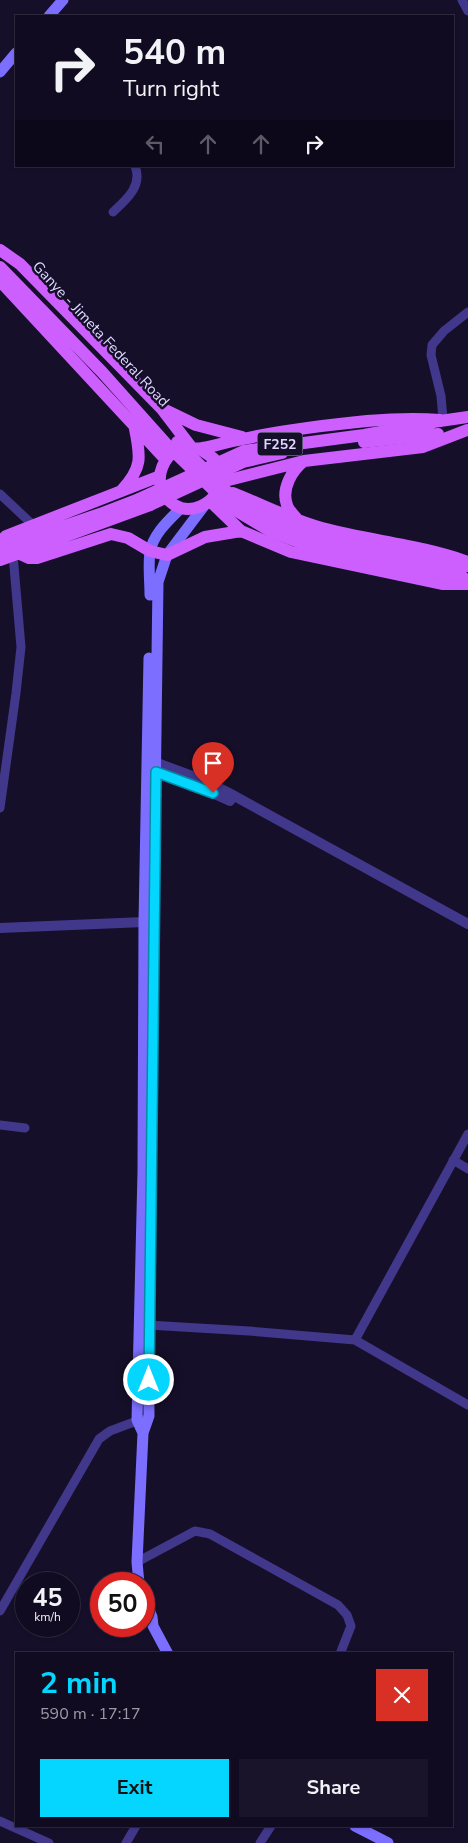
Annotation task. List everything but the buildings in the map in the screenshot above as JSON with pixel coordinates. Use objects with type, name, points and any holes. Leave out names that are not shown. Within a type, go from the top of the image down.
[{"type":"main road","points":[[50,15],[63,0]]},
{"type":"main road","points":[[0,72],[15,54]]},
{"type":"main road","points":[[0,250],[20,264],[162,409],[195,448],[215,460],[220,471],[220,484],[207,504],[167,555],[158,582],[152,766],[144,922],[143,1172],[137,1420],[143,1432]]},
{"type":"main road","name":"Ganye - Jimeta Federal Road","points":[[0,250],[4,270],[148,405],[173,444],[232,495],[293,530],[467,572]]},
{"type":"main road","points":[[4,270],[82,369],[135,429],[166,460]]},
{"type":"main road","points":[[162,409],[196,425],[245,438]]},
{"type":"main road","name":"F252","points":[[145,502],[244,450],[364,435],[438,420],[468,417]]},
{"type":"main road","points":[[207,504],[196,508],[181,508],[164,495],[160,476],[166,460],[175,452],[245,438],[342,424],[410,418],[438,420]]},
{"type":"main road","points":[[119,493],[133,478],[141,455],[135,429]]},
{"type":"main road","points":[[220,484],[304,461],[422,447],[468,430]]},
{"type":"main road","name":"F252","points":[[145,502],[256,458],[323,447],[468,430]]},
{"type":"main road","points":[[297,520],[286,505],[286,488],[294,469],[304,461]]},
{"type":"main road","points":[[0,542],[6,536],[160,476]]},
{"type":"main road","points":[[207,504],[241,531],[291,552],[442,584],[467,572],[448,555],[322,528],[297,520],[220,484]]},
{"type":"main road","points":[[0,548],[100,514],[145,502]]},
{"type":"main road","points":[[0,560],[145,502]]},
{"type":"main road","points":[[138,1572],[143,1432],[149,1416],[152,766],[150,551],[155,538],[164,525],[181,508]]},
{"type":"main road","points":[[16,554],[37,558],[111,534],[128,538],[150,551],[167,555],[205,537],[241,531]]},
{"type":"main road","points":[[155,1631],[167,1652]]},
{"type":"main road","points":[[357,1827],[388,1843]]},
{"type":"street","points":[[462,0],[468,11]]},
{"type":"street","points":[[113,212],[128,198],[136,186],[135,167]]},
{"type":"street","points":[[438,420],[441,396],[431,355],[432,345],[444,331],[468,312]]},
{"type":"street","points":[[0,494],[34,526]]},
{"type":"street","points":[[0,808],[21,647],[16,554]]},
{"type":"street","points":[[152,766],[203,780],[229,793],[468,924]]},
{"type":"street","points":[[152,766],[225,799],[468,931]]},
{"type":"street","points":[[0,928],[144,922]]},
{"type":"street","points":[[0,1124],[25,1128]]},
{"type":"street","points":[[355,1340],[468,1134]]},
{"type":"street","points":[[453,1160],[468,1169]]},
{"type":"street","points":[[148,1325],[355,1340],[468,1405]]},
{"type":"street","points":[[0,1610],[99,1439],[110,1431],[149,1416]]},
{"type":"street","points":[[137,1562],[195,1530],[210,1534],[338,1605],[347,1615],[351,1626],[347,1641],[341,1652]]},
{"type":"street","points":[[0,1821],[49,1843]]},
{"type":"street","points":[[126,1843],[135,1827]]},
{"type":"street","points":[[260,1843],[270,1827]]},
{"type":"route","points":[[149,1380],[148,1325],[156,772],[213,793]]}]
